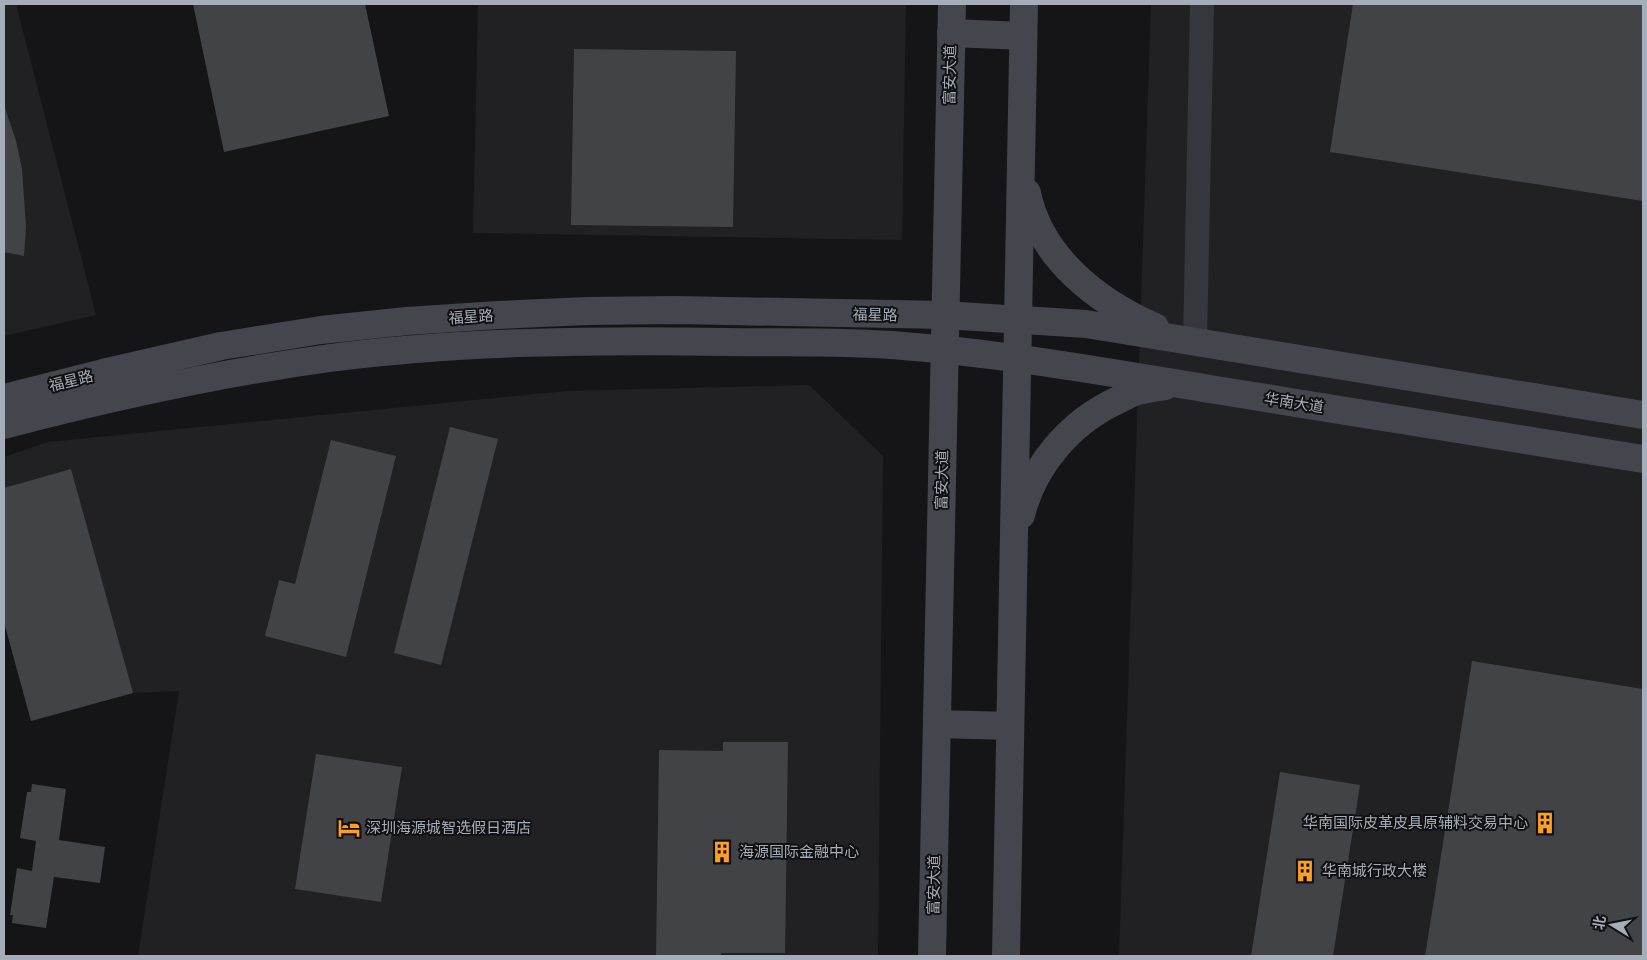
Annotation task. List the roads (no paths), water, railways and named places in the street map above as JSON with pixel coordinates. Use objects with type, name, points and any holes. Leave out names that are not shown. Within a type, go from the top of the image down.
[{"type":"street","name":"富安大道","points":[[932,956],[952,4]]},
{"type":"street","points":[[1006,956],[1024,4]]},
{"type":"street","points":[[1189,341],[1202,4]]},
{"type":"street","points":[[951,33],[1023,36]]},
{"type":"street","points":[[1021,164],[1028,201],[1038,228],[1055,254],[1078,279],[1107,302],[1143,322],[1189,341]]},
{"type":"street","name":"福星路","points":[[4,398],[221,346],[321,330],[407,321],[518,314],[675,310],[945,316]]},
{"type":"street","points":[[945,316],[1086,324],[1643,415]]},
{"type":"street","name":"福星路","points":[[4,425],[152,389],[250,370],[331,358],[407,350],[484,346],[694,342],[874,344],[945,350]]},
{"type":"street","name":"华南大道","points":[[945,350],[1176,383],[1643,459]]},
{"type":"street","points":[[1013,550],[1022,511],[1034,480],[1052,452],[1077,426],[1106,406],[1133,392],[1176,383]]},
{"type":"street","points":[[937,724],[1010,726]]},
{"type":"place","name":"华南国际皮革皮具原辅料交易中心","points":[[1545,823]]},
{"type":"place","name":"深圳海源城智选假日酒店","points":[[349,828]]},
{"type":"place","name":"海源国际金融中心","points":[[722,852]]},
{"type":"place","name":"华南城行政大楼","points":[[1305,871]]}]
